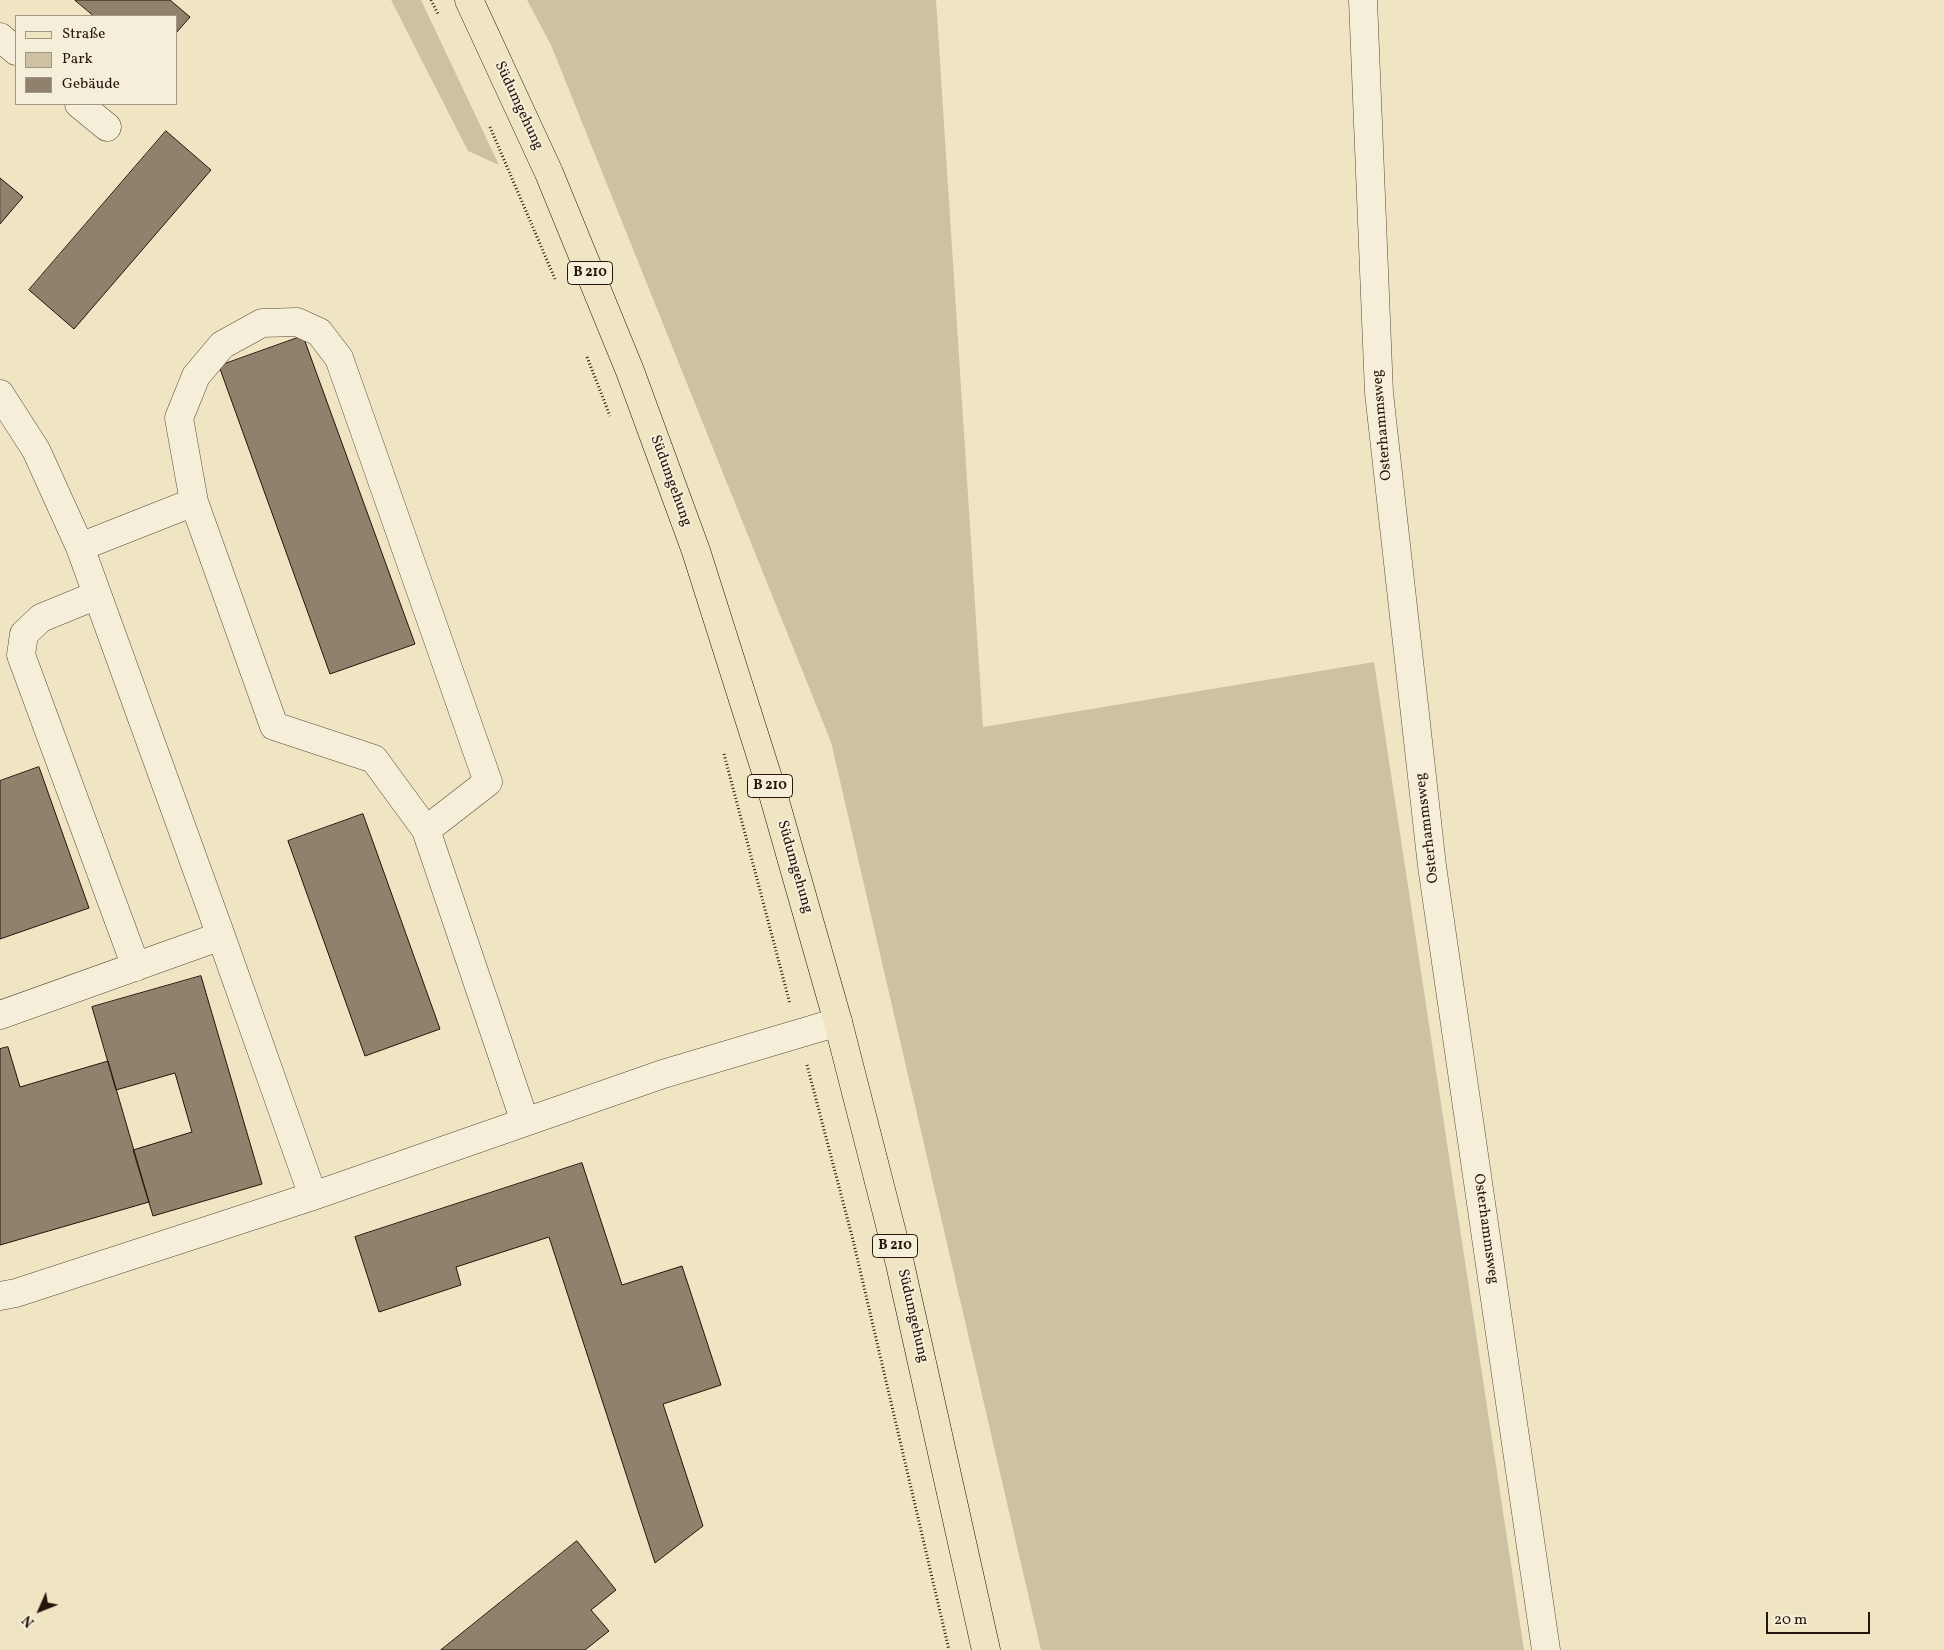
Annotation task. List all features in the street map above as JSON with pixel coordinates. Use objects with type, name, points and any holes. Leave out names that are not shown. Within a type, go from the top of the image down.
[{"type":"main road","name":"Südumgehung","points":[[469,0],[549,173],[630,371],[696,551],[773,794],[838,1022],[900,1264],[986,1650]]},
{"type":"lane","name":"Osterhammsweg","points":[[1363,0],[1379,393],[1383,433],[1432,866],[1546,1650]]},
{"type":"lane","points":[[0,37],[15,50]]},
{"type":"lane","points":[[80,105],[107,127]]},
{"type":"lane","points":[[426,830],[488,782],[338,358],[319,332],[297,322],[262,324],[222,345],[196,376],[179,418],[194,502],[274,726],[374,759],[426,830],[525,1122]]},
{"type":"lane","points":[[0,394],[36,450],[80,547],[313,1196]]},
{"type":"lane","points":[[80,547],[194,502]]},
{"type":"lane","points":[[97,595],[41,618],[24,634],[21,655],[136,967]]},
{"type":"lane","points":[[0,1015],[221,936]]},
{"type":"lane","points":[[0,1296],[16,1293],[313,1196],[663,1074],[838,1022]]},
{"type":"path","points":[[431,0],[439,16]]},
{"type":"path","points":[[490,126],[558,286]]},
{"type":"path","points":[[584,349],[613,424]]},
{"type":"path","points":[[724,754],[850,1230],[949,1650]]},
{"type":"green space","points":[[391,0],[421,0],[499,165],[468,151]]},
{"type":"green space","points":[[527,0],[936,0],[983,727],[1374,662],[1524,1650],[1041,1650],[831,742],[551,45]]},
{"type":"building","points":[[75,0],[170,0],[190,17],[178,31],[178,15],[93,15]]},
{"type":"building","points":[[166,131],[211,170],[74,329],[29,290]]},
{"type":"building","points":[[0,178],[23,197],[0,224]]},
{"type":"building","points":[[303,336],[415,644],[330,674],[219,366]]},
{"type":"building","points":[[39,767],[89,908],[0,939],[0,781]]},
{"type":"building","points":[[363,814],[440,1029],[365,1056],[288,841]]},
{"type":"building","points":[[201,976],[262,1184],[153,1216],[133,1150],[192,1132],[175,1073],[116,1090],[92,1007]]},
{"type":"building","points":[[8,1047],[20,1087],[108,1061],[149,1202],[0,1245],[0,1049]]},
{"type":"building","points":[[582,1163],[622,1285],[682,1266],[721,1385],[663,1404],[703,1526],[655,1563],[549,1237],[456,1267],[461,1285],[379,1312],[355,1237]]},
{"type":"building","points":[[577,1541],[616,1590],[591,1610],[609,1631],[585,1650],[441,1650]]}]
